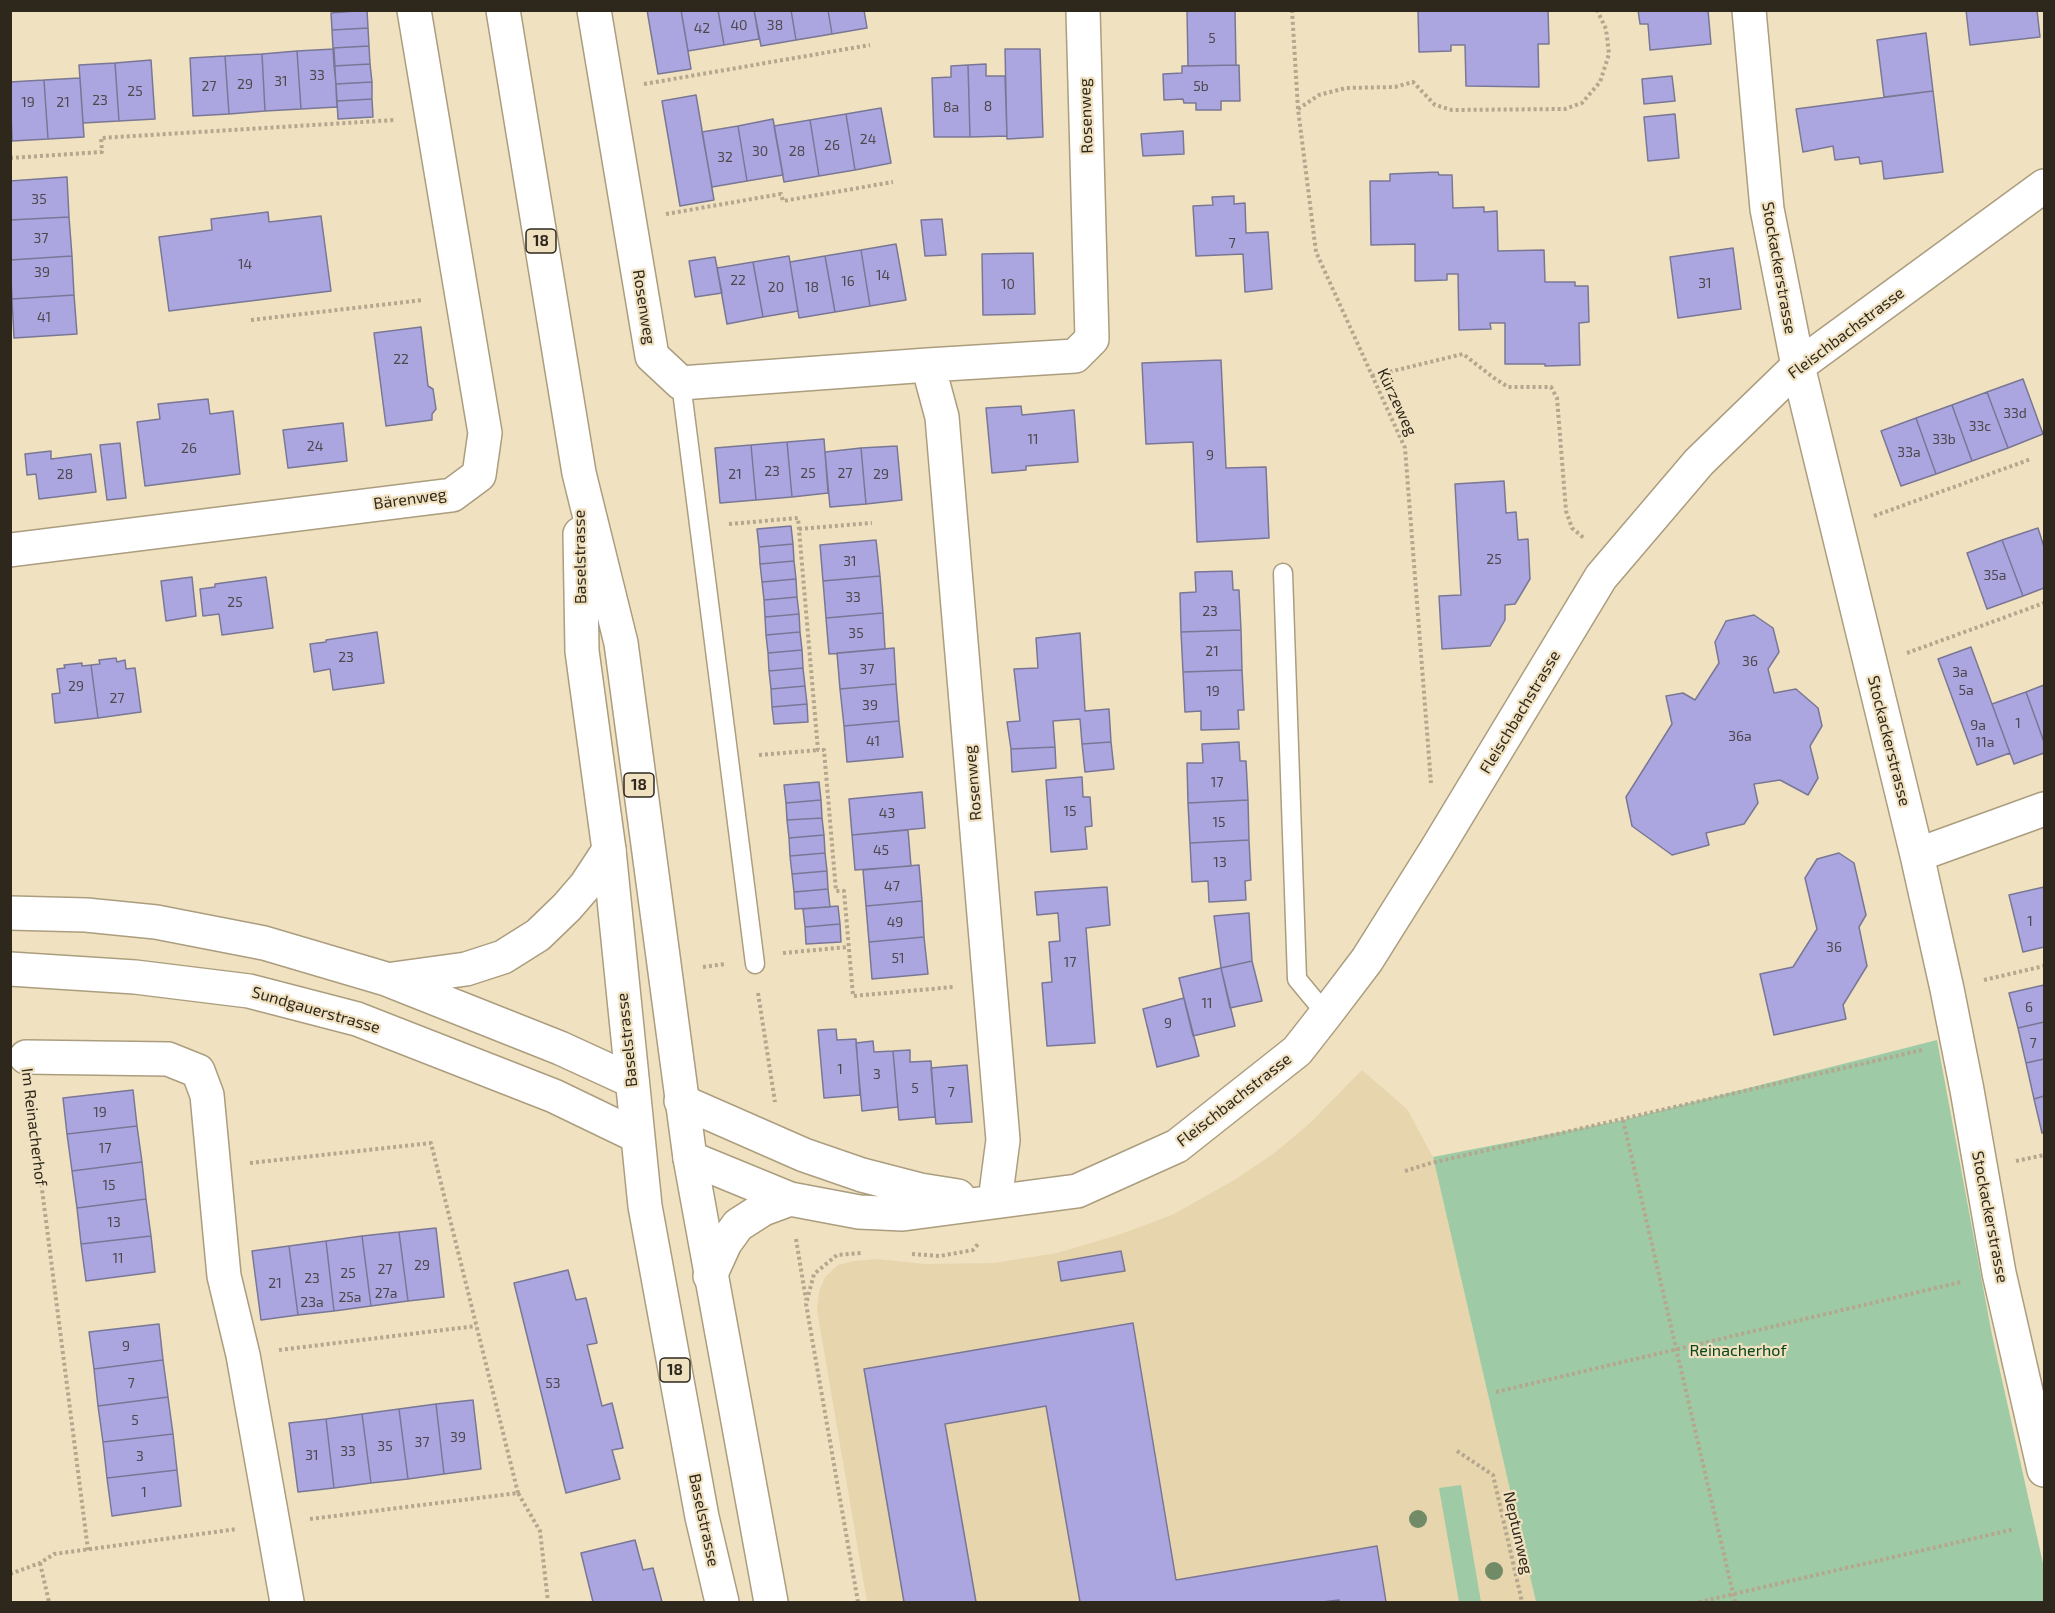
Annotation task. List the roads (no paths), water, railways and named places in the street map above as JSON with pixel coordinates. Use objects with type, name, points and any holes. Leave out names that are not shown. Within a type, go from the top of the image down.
[{"type":"street","name":"Bärenweg","points":[[10,550],[452,495],[479,475],[485,433],[414,10]]},
{"type":"street","name":"Baselstrasse","points":[[503,10],[579,472],[621,643],[681,1101],[710,1276],[771,1602]]},
{"type":"street","name":"Rosenweg","points":[[594,10],[652,356],[681,382],[1076,356],[1092,339],[1083,10]]},
{"type":"street","name":"Stockackerstrasse","points":[[1749,10],[1767,209],[1798,366],[1917,855],[1947,989],[1999,1273],[2039,1423],[2044,1470]]},
{"type":"street","name":"Fleischbachstrasse","points":[[690,1158],[790,1199],[859,1212],[903,1214],[1077,1191],[1177,1146],[1297,1051],[1326,1014],[1373,950],[1437,850],[1601,577],[1699,462],[1798,366],[2044,186]]},
{"type":"street","name":"Rosenweg","points":[[928,365],[942,417],[1003,1140],[995,1201]]},
{"type":"street","name":"Baselstrasse","points":[[579,472],[582,651],[609,850],[645,1206],[702,1517],[722,1602]]},
{"type":"street","points":[[1917,855],[2044,808]]},
{"type":"street","points":[[386,979],[466,969],[503,957],[538,935],[567,907],[586,885],[609,850]]},
{"type":"street","points":[[10,913],[86,915],[156,922],[264,944],[386,979],[560,1048],[632,1081]]},
{"type":"street","name":"Sundgauerstrasse","points":[[10,969],[135,977],[249,991],[357,1019],[554,1096],[637,1136],[690,1158]]},
{"type":"street","name":"Im Reinacherhof","points":[[18,1057],[168,1059],[198,1071],[207,1095],[216,1167],[224,1276],[243,1355],[287,1602]]},
{"type":"street","name":"Fleischbachstrasse","points":[[632,1081],[796,1152],[862,1175],[920,1190],[995,1201]]},
{"type":"street","points":[[710,1276],[725,1243],[738,1226],[763,1209],[790,1199]]},
{"type":"lane","points":[[681,382],[754,960]]},
{"type":"lane","points":[[1283,573],[1297,979],[1326,1014]]},
{"type":"park label","name":"Reinacherhof","points":[[1738,1351]]}]
